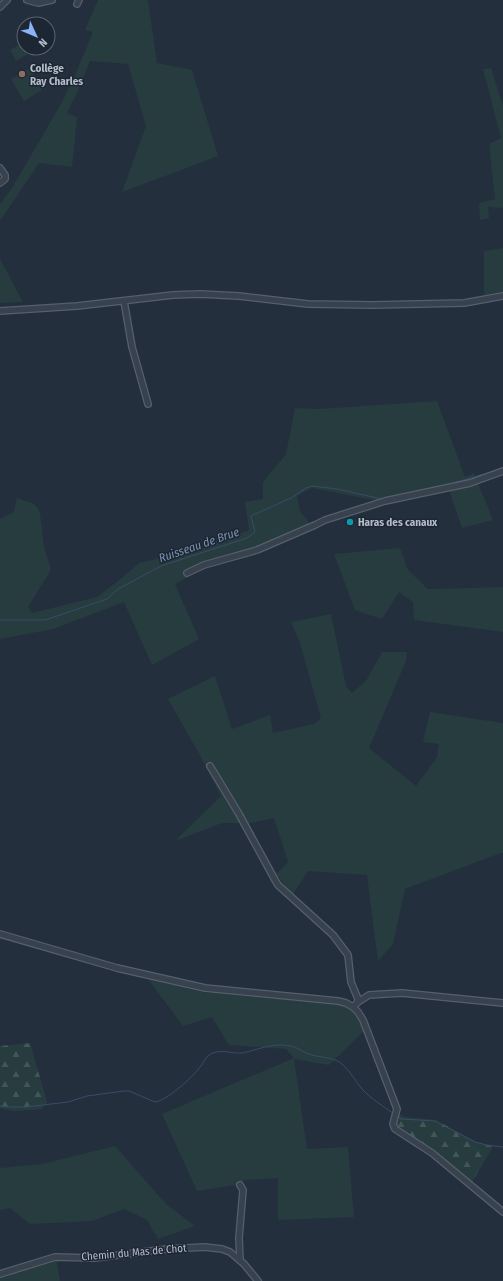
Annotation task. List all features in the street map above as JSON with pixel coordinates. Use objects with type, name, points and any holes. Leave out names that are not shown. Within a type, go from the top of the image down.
[{"type":"street","points":[[0,7],[7,0]]},
{"type":"street","points":[[27,0],[38,3],[52,0]]},
{"type":"street","points":[[0,168],[5,179],[0,183]]},
{"type":"street","points":[[0,311],[77,306],[173,295],[200,294],[238,296],[308,304],[373,305],[464,303],[503,296]]},
{"type":"street","points":[[124,301],[132,347],[148,404]]},
{"type":"street","points":[[186,573],[204,565],[256,550],[324,520],[385,501],[470,483],[503,471]]},
{"type":"street","points":[[210,766],[239,814],[278,885],[333,935],[348,955],[351,982],[358,1002]]},
{"type":"street","points":[[0,934],[117,968],[205,988],[346,1003],[353,1007],[363,1020],[397,1109],[393,1124],[395,1129],[432,1153],[503,1212]]},
{"type":"street","points":[[353,1007],[369,995],[402,993],[503,1003]]},
{"type":"street","points":[[240,1185],[243,1190],[239,1238],[240,1260]]},
{"type":"street","name":"Chemin du Mas de Chot","points":[[0,1274],[55,1257],[94,1258],[167,1249],[205,1247],[230,1252],[240,1260],[258,1281]]},
{"type":"green space","points":[[98,0],[148,0],[157,63],[192,70],[218,156],[122,192],[146,126],[128,64],[90,61],[67,113],[77,117],[72,167],[39,163],[0,221],[0,204],[12,188],[61,104],[73,80],[93,32],[85,30]]},
{"type":"green space","points":[[16,47],[16,56],[24,56],[16,61],[10,50]]},
{"type":"green space","points":[[30,68],[42,90],[24,101],[11,79]]},
{"type":"green space","points":[[491,68],[503,106],[503,208],[488,207],[489,218],[480,220],[479,203],[495,199],[489,144],[501,138],[483,69]]},
{"type":"green space","points":[[503,248],[503,292],[484,295],[484,251]]},
{"type":"green space","points":[[0,259],[23,302],[0,303]]},
{"type":"green space","points":[[437,401],[465,477],[474,473],[493,520],[462,528],[447,484],[379,501],[312,488],[297,496],[300,511],[314,529],[256,553],[205,568],[175,584],[199,639],[152,665],[124,602],[53,629],[0,639],[0,519],[14,512],[17,498],[32,503],[37,507],[40,513],[44,547],[51,570],[28,607],[32,613],[97,597],[139,563],[202,548],[249,530],[245,502],[263,499],[263,482],[286,454],[295,408],[319,409]]},
{"type":"green space","points":[[400,548],[408,570],[428,589],[503,587],[503,632],[414,620],[413,602],[399,592],[382,619],[355,610],[334,554]]},
{"type":"green space","points":[[331,614],[346,686],[352,693],[366,681],[382,652],[407,652],[406,661],[369,748],[416,786],[437,757],[439,744],[423,742],[430,712],[503,723],[503,853],[405,889],[393,944],[378,961],[367,875],[308,871],[293,894],[276,874],[288,862],[274,818],[251,823],[222,823],[175,841],[221,796],[168,699],[215,676],[232,729],[270,715],[273,733],[314,724],[321,718],[300,643],[291,622]]},
{"type":"green space","points":[[148,979],[201,992],[345,1005],[355,1013],[365,1030],[329,1065],[294,1059],[307,1149],[348,1147],[354,1217],[278,1220],[278,1178],[244,1180],[241,1184],[197,1191],[162,1114],[294,1058],[286,1049],[229,1045],[212,1017],[183,1026]]},
{"type":"green space","points":[[30,1043],[47,1102],[42,1109],[14,1111],[0,1108],[0,1046]]},
{"type":"green space","points":[[398,1114],[405,1117],[436,1120],[475,1141],[493,1147],[472,1182],[423,1144],[397,1127],[395,1119]]},
{"type":"green space","points":[[115,1146],[166,1204],[195,1226],[158,1239],[147,1220],[124,1209],[92,1221],[30,1224],[10,1208],[0,1210],[0,1168],[42,1164]]},
{"type":"green space","points":[[56,1259],[60,1281],[0,1281],[0,1276]]},
{"type":"waterway","name":"Ruisseau de Brue","points":[[450,484],[491,472]]},
{"type":"waterway","name":"Ruisseau de Brue","points":[[0,620],[45,620],[107,599],[118,589],[161,566],[247,538],[255,532],[251,516],[291,498],[306,488],[312,486],[337,489],[382,499]]},
{"type":"waterway","points":[[0,1106],[26,1107],[68,1102],[87,1096],[124,1091],[129,1091],[155,1102],[160,1101],[186,1082],[197,1071],[206,1058],[215,1052],[242,1053],[272,1046],[284,1045],[309,1054],[340,1062],[366,1093],[394,1114]]},
{"type":"waterway","points":[[398,1116],[401,1119],[435,1121],[475,1142],[503,1147]]},
{"type":"place","name":"Collège Ray Charles","points":[[22,74]]},
{"type":"place","name":"Haras des canaux","points":[[350,522]]}]
